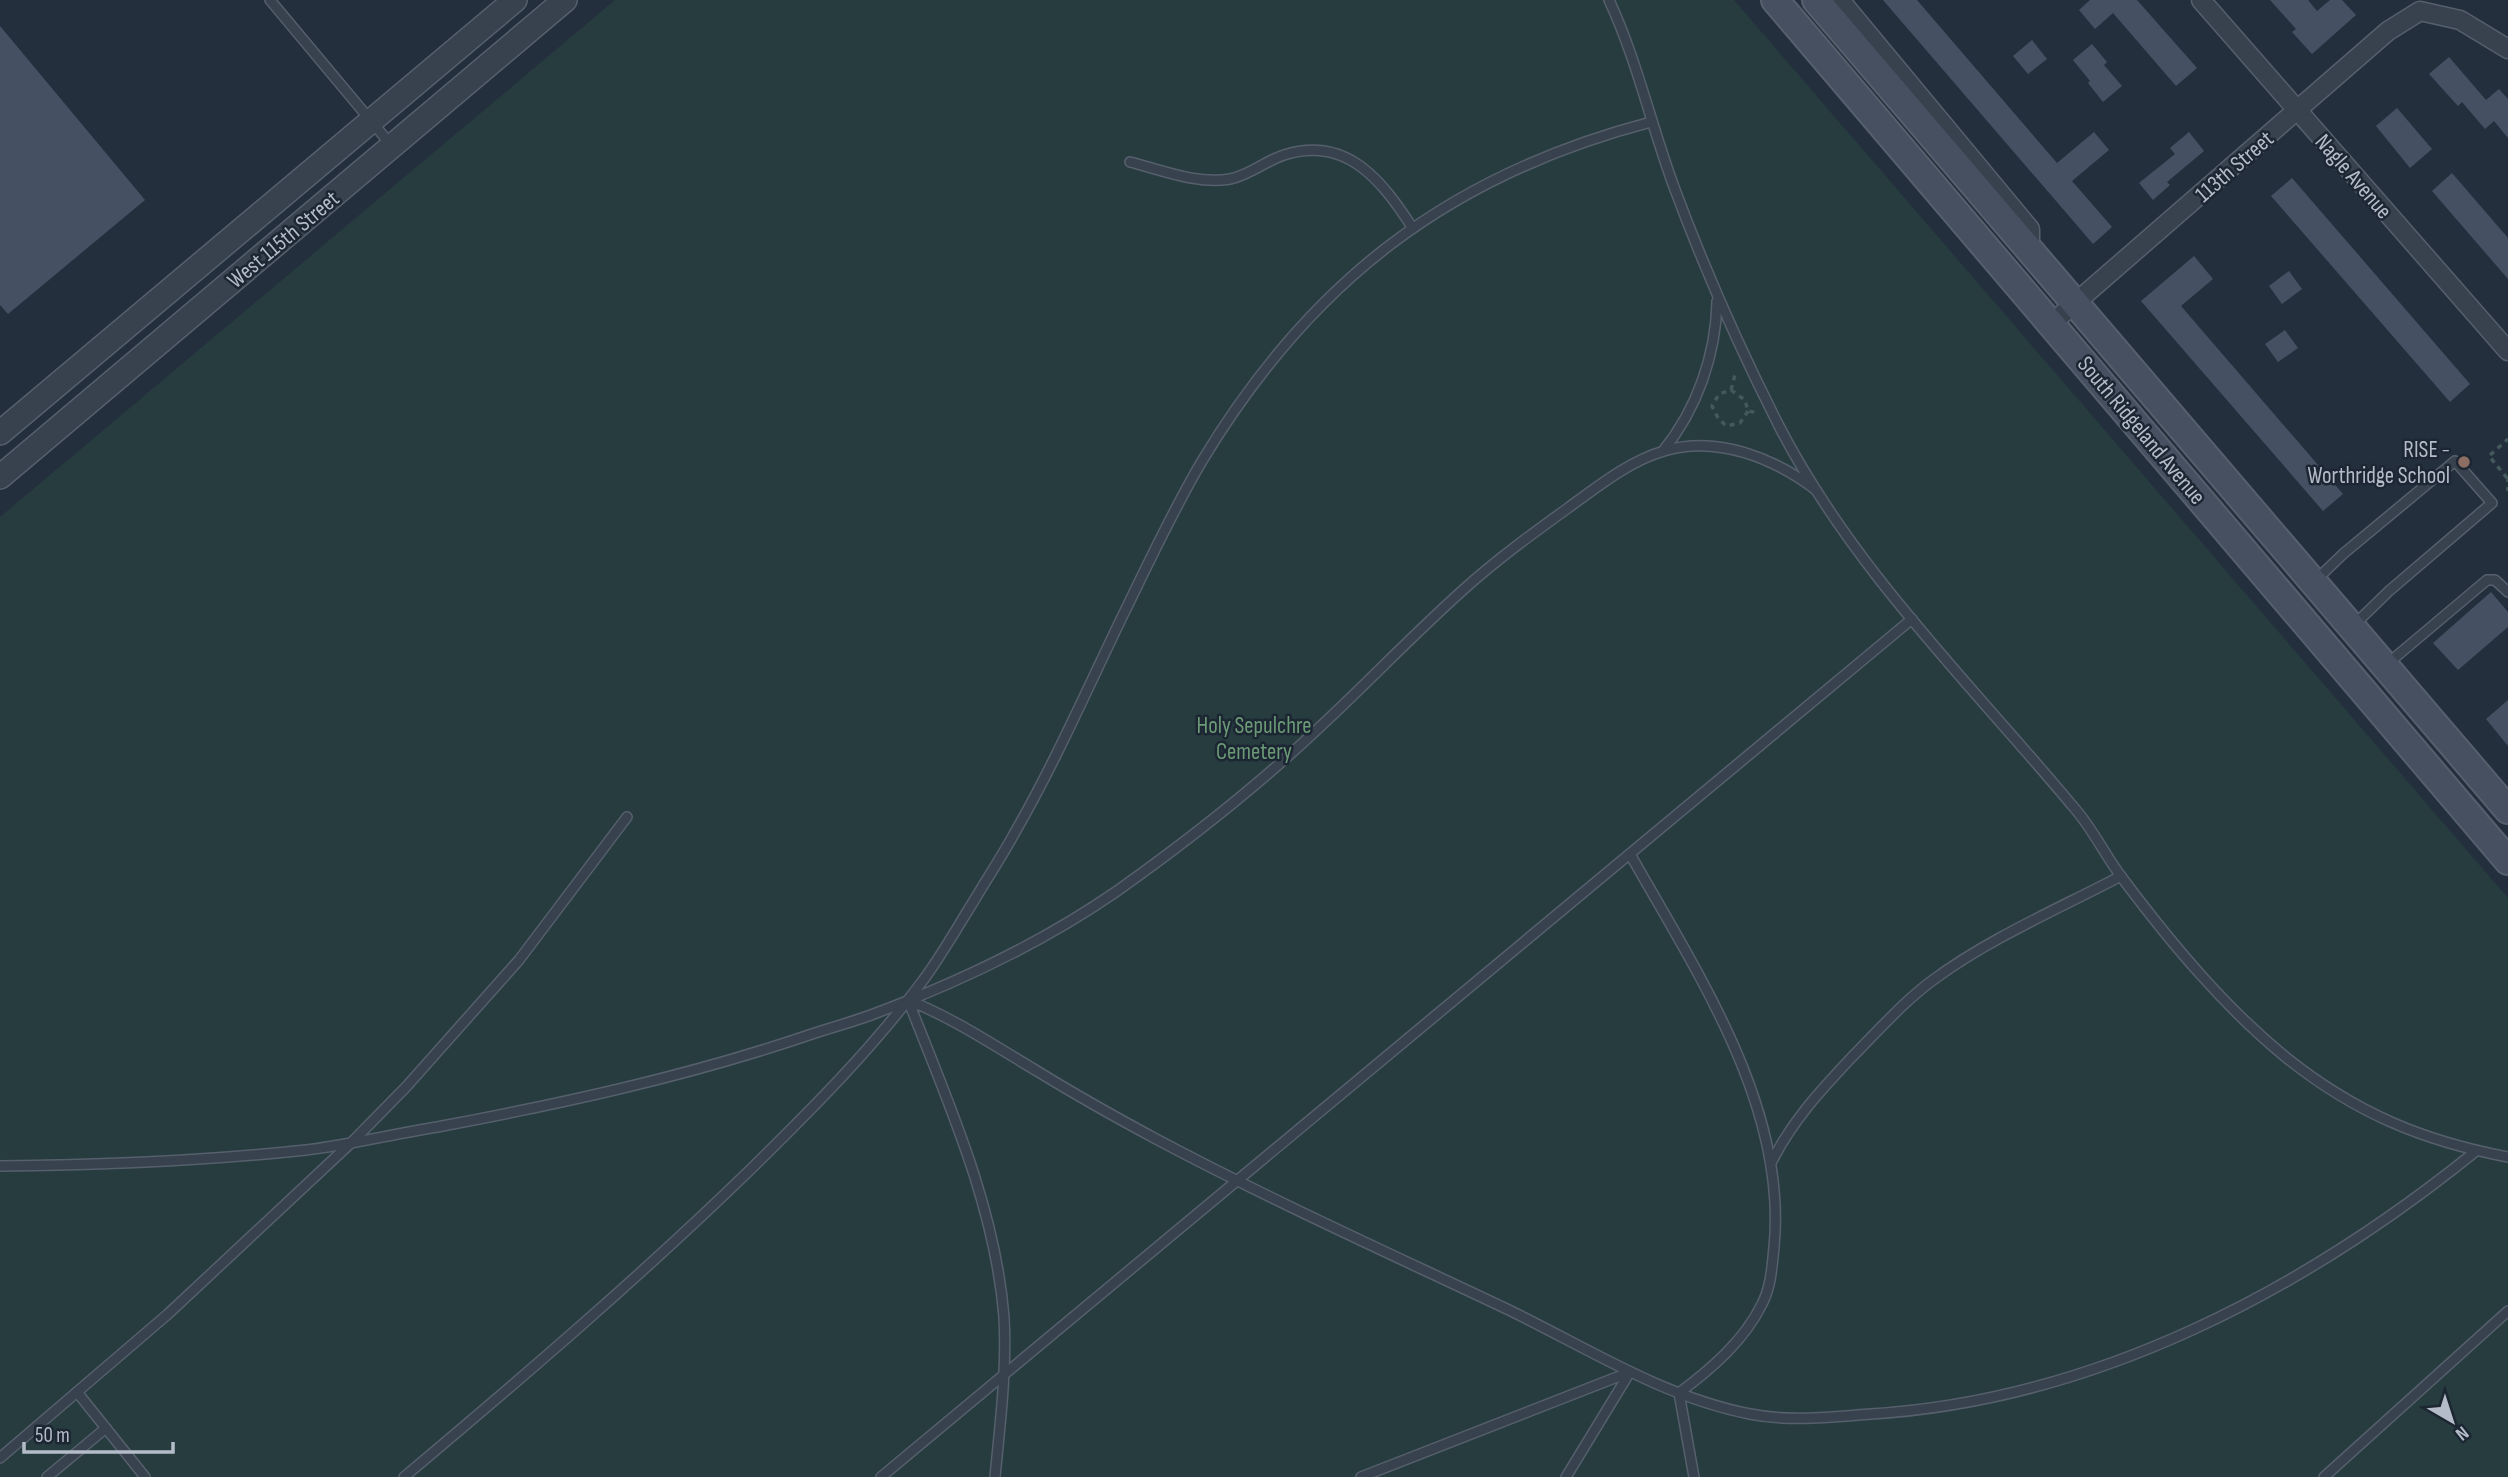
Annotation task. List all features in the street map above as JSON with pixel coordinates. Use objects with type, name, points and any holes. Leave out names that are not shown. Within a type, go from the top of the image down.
[{"type":"main road","name":"South Ridgeland Avenue","points":[[1775,0],[2508,861]]},
{"type":"main road","name":"South Ridgeland Avenue","points":[[1816,0],[2508,810]]},
{"type":"street","name":"West 115th Street","points":[[0,433],[516,0]]},
{"type":"street","name":"West 115th Street","points":[[0,477],[565,0]]},
{"type":"street","name":"South Ridgeland Avenue","points":[[1840,0],[2030,229],[2030,250]]},
{"type":"street","name":"Nagle Avenue","points":[[2201,0],[2508,351]]},
{"type":"street","name":"113th Street","points":[[2051,324],[2388,31],[2420,11],[2460,20],[2508,49]]},
{"type":"lane","points":[[270,0],[393,146]]},
{"type":"lane","points":[[1609,0],[1626,40],[1651,122],[1717,297],[1798,461],[1848,537],[1912,619],[2079,813],[2120,876],[2179,949],[2230,1005],[2288,1058],[2346,1098],[2386,1120],[2447,1144],[2508,1157]]},
{"type":"lane","points":[[404,1477],[557,1348],[696,1223],[826,1093],[908,1000],[942,952],[1013,836],[1173,514],[1203,460],[1279,353],[1321,306],[1381,250],[1453,201],[1525,165],[1611,133],[1651,122]]},
{"type":"lane","points":[[1130,162],[1204,181],[1230,179],[1254,171],[1283,155],[1305,151],[1336,153],[1356,162],[1373,175],[1390,192],[1412,227]]},
{"type":"lane","points":[[1662,451],[1687,416],[1701,384],[1717,324],[1717,297]]},
{"type":"lane","points":[[0,1166],[178,1160],[308,1149],[352,1142],[520,1112],[683,1073],[867,1016],[1009,954],[1065,924],[1115,892],[1272,771],[1464,589],[1507,553],[1624,469],[1662,451],[1694,446],[1723,448],[1774,462],[1816,490]]},
{"type":"lane","points":[[2314,583],[2343,554],[2455,461],[2492,503],[2389,591],[2352,627]]},
{"type":"lane","points":[[2385,666],[2487,580],[2495,580],[2508,592]]},
{"type":"lane","points":[[881,1477],[1912,619]]},
{"type":"lane","points":[[0,1458],[168,1314],[352,1142],[406,1087],[519,960],[627,817]]},
{"type":"lane","points":[[1630,854],[1691,959],[1732,1043],[1752,1093],[1771,1163],[1776,1200],[1771,1279],[1763,1302],[1752,1322],[1735,1343],[1679,1393]]},
{"type":"lane","points":[[1771,1163],[1786,1134],[1806,1107],[1895,1014],[1931,981],[1978,950],[2120,876]]},
{"type":"lane","points":[[908,1000],[968,1028],[1104,1110],[1238,1180],[1547,1329],[1630,1372],[1679,1393],[1750,1414],[1787,1419],[1905,1412],[1952,1406],[2042,1384],[2135,1354],[2239,1307],[2357,1240],[2418,1198],[2476,1151]]},
{"type":"lane","points":[[908,1000],[967,1152],[982,1205],[1004,1317],[1003,1376],[995,1477]]},
{"type":"lane","points":[[2323,1477],[2508,1311]]},
{"type":"lane","points":[[1361,1477],[1630,1372]]},
{"type":"lane","points":[[1566,1477],[1630,1372]]},
{"type":"lane","points":[[77,1392],[145,1477]]},
{"type":"lane","points":[[1679,1393],[1695,1477]]},
{"type":"lane","points":[[47,1477],[106,1428]]},
{"type":"path","points":[[1731,390],[1745,400],[1748,411],[1740,423],[1726,426],[1717,418],[1712,406],[1719,394],[1731,390]]},
{"type":"path","points":[[1748,411],[1774,416]]},
{"type":"path","points":[[2508,439],[2489,456],[2508,477],[2508,491]]},
{"type":"green space","name":"Holy Sepulchre Cemetery","points":[[615,0],[1734,0],[2508,898],[2508,1477],[0,1477],[0,517]]},
{"type":"building","points":[[1883,0],[1917,0],[2057,163],[2094,132],[2109,150],[2072,181],[2112,227],[2093,244]]},
{"type":"building","points":[[2090,0],[2137,0],[2197,68],[2176,86],[2113,13],[2095,29],[2079,10]]},
{"type":"building","points":[[2270,0],[2308,0],[2317,11],[2330,0],[2342,0],[2356,15],[2312,54],[2292,32],[2296,29]]},
{"type":"building","points":[[0,26],[145,200],[8,314],[0,305]]},
{"type":"building","points":[[2032,40],[2047,59],[2028,74],[2013,56]]},
{"type":"building","points":[[2092,44],[2107,62],[2104,65],[2122,86],[2103,102],[2073,60]]},
{"type":"building","points":[[2449,57],[2486,100],[2499,89],[2508,99],[2508,138],[2494,121],[2485,129],[2462,102],[2458,106],[2429,74]]},
{"type":"building","points":[[2397,108],[2432,149],[2410,168],[2376,126]]},
{"type":"building","points":[[2189,132],[2204,151],[2167,182],[2170,185],[2153,200],[2139,183],[2175,154],[2170,148]]},
{"type":"building","points":[[2452,173],[2508,238],[2508,279],[2432,191]]},
{"type":"building","points":[[2292,178],[2470,384],[2450,402],[2271,196]]},
{"type":"building","points":[[2194,256],[2213,279],[2181,306],[2343,494],[2323,511],[2141,301]]},
{"type":"building","points":[[2289,271],[2302,289],[2282,304],[2269,286]]},
{"type":"building","points":[[2285,330],[2298,348],[2278,362],[2265,344]]},
{"type":"building","points":[[2491,592],[2508,612],[2508,627],[2458,670],[2433,643]]},
{"type":"building","points":[[2508,700],[2508,746],[2486,719]]},
{"type":"place","name":"RISE - Worthridge School","points":[[2464,462]]}]
